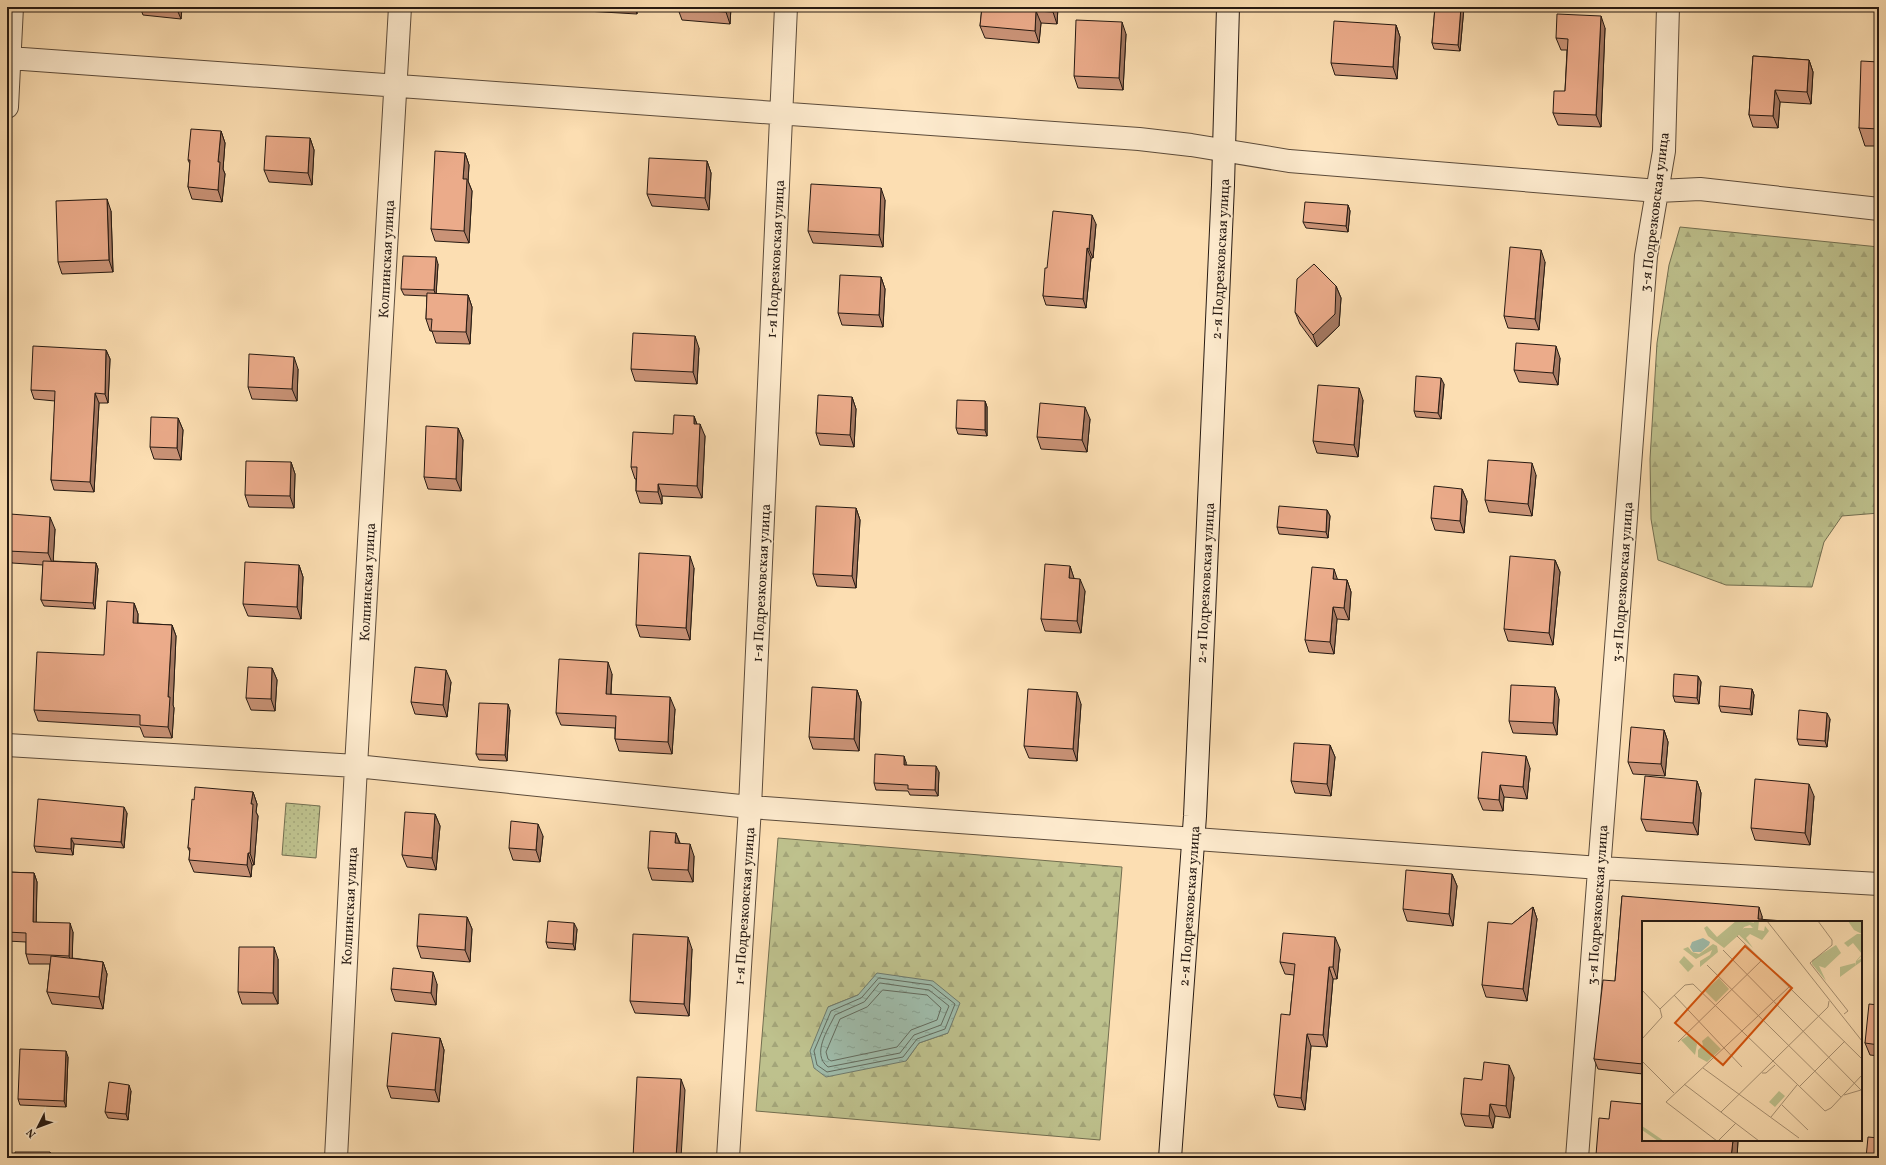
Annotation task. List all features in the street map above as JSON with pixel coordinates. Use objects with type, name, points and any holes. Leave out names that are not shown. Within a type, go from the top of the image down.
[{"type":"street","points":[[7,107],[12,7]]},
{"type":"street","name":"Колпинская улица","points":[[336,1158],[356,766],[400,7]]},
{"type":"street","name":"1-я Подрезковская улица","points":[[728,1158],[750,807],[786,7]]},
{"type":"street","name":"2-я Подрезковская улица","points":[[1170,1158],[1194,838],[1224,151],[1228,7]]},
{"type":"street","name":"3-я Подрезковская улица","points":[[1577,1158],[1646,256],[1664,151],[1668,7]]},
{"type":"street","points":[[9,58],[1139,139],[1191,145],[1289,161],[1658,191],[1700,189],[1879,210]]},
{"type":"street","points":[[7,745],[356,766],[750,807],[1600,868],[1879,884]]},
{"type":"green space","points":[[1680,227],[1879,247],[1879,513],[1842,516],[1824,542],[1812,587],[1726,585],[1658,560],[1651,519],[1650,459],[1657,343],[1669,265]]},
{"type":"green space","points":[[286,803],[320,806],[316,858],[282,855]]},
{"type":"green space","points":[[778,838],[1122,867],[1100,1140],[756,1111]],"holes":[[[858,995],[948,1033],[919,1043],[906,1061],[828,1007]]]},
{"type":"water","points":[[877,973],[933,981],[960,1003],[948,1033],[919,1043],[906,1061],[826,1077],[814,1068],[810,1051],[828,1007],[858,995]]},
{"type":"building","points":[[678,7],[726,7],[726,12],[678,9]]},
{"type":"building","points":[[982,7],[1053,7],[1053,12],[1036,11],[1035,31],[980,26]]},
{"type":"building","points":[[1435,7],[1461,7],[1458,45],[1432,43]]},
{"type":"building","points":[[1557,14],[1601,16],[1596,115],[1553,113],[1554,91],[1565,91],[1568,39],[1556,38]]},
{"type":"building","points":[[1076,20],[1122,22],[1119,78],[1074,76]]},
{"type":"building","points":[[1334,21],[1396,25],[1393,67],[1331,63]]},
{"type":"building","points":[[1753,56],[1809,60],[1807,92],[1775,90],[1773,116],[1749,115]]},
{"type":"building","points":[[1861,61],[1879,62],[1879,129],[1859,128]]},
{"type":"building","points":[[191,129],[221,131],[218,162],[220,162],[218,190],[188,187],[190,160],[188,160]]},
{"type":"building","points":[[266,136],[310,138],[308,173],[264,170]]},
{"type":"building","points":[[435,151],[465,153],[463,179],[467,179],[464,231],[431,229]]},
{"type":"building","points":[[649,158],[707,161],[705,198],[647,194]]},
{"type":"building","points":[[811,184],[881,188],[879,235],[808,231]]},
{"type":"building","points":[[107,199],[109,260],[58,262],[56,201]]},
{"type":"building","points":[[1305,202],[1348,205],[1346,226],[1303,222]]},
{"type":"building","points":[[1053,211],[1092,215],[1089,249],[1087,248],[1083,299],[1043,296],[1045,268],[1047,268]]},
{"type":"building","points":[[1510,247],[1541,250],[1535,319],[1504,316]]},
{"type":"building","points":[[403,256],[436,257],[434,290],[401,289]]},
{"type":"building","points":[[1314,264],[1336,286],[1335,314],[1313,335],[1295,312],[1297,279]]},
{"type":"building","points":[[840,275],[881,277],[879,315],[838,313]]},
{"type":"building","points":[[427,293],[468,295],[466,332],[431,331],[432,319],[426,319]]},
{"type":"building","points":[[633,333],[695,336],[693,372],[631,369]]},
{"type":"building","points":[[1516,343],[1556,346],[1553,373],[1514,370]]},
{"type":"building","points":[[33,346],[106,350],[105,394],[95,393],[90,482],[51,480],[55,391],[31,390]]},
{"type":"building","points":[[249,354],[294,357],[292,389],[248,387]]},
{"type":"building","points":[[1416,376],[1441,378],[1438,413],[1414,411]]},
{"type":"building","points":[[1318,385],[1359,388],[1354,445],[1313,441]]},
{"type":"building","points":[[818,395],[852,397],[850,435],[816,433]]},
{"type":"building","points":[[957,400],[985,401],[985,430],[956,428]]},
{"type":"building","points":[[1040,403],[1085,407],[1082,440],[1037,437]]},
{"type":"building","points":[[674,415],[694,416],[694,424],[700,424],[697,486],[658,484],[658,492],[636,491],[637,467],[631,467],[633,432],[673,434]]},
{"type":"building","points":[[151,417],[178,418],[177,448],[150,447]]},
{"type":"building","points":[[426,426],[458,428],[456,479],[424,477]]},
{"type":"building","points":[[1488,460],[1532,463],[1528,504],[1485,500]]},
{"type":"building","points":[[246,461],[291,462],[290,496],[245,495]]},
{"type":"building","points":[[1434,486],[1462,489],[1460,521],[1431,518]]},
{"type":"building","points":[[816,506],[856,508],[852,576],[813,574]]},
{"type":"building","points":[[1279,506],[1327,510],[1326,532],[1277,527]]},
{"type":"building","points":[[10,514],[50,517],[48,553],[8,551]]},
{"type":"building","points":[[639,553],[690,556],[686,628],[636,625]]},
{"type":"building","points":[[1510,556],[1555,560],[1549,633],[1504,629]]},
{"type":"building","points":[[43,561],[96,563],[93,603],[41,600]]},
{"type":"building","points":[[245,562],[299,565],[297,607],[243,604]]},
{"type":"building","points":[[1045,564],[1070,566],[1069,578],[1080,579],[1077,621],[1041,619]]},
{"type":"building","points":[[1312,567],[1334,569],[1333,579],[1347,580],[1344,608],[1333,607],[1330,642],[1305,640]]},
{"type":"building","points":[[107,601],[134,603],[133,623],[172,625],[168,727],[140,725],[140,715],[34,710],[37,652],[104,655]]},
{"type":"building","points":[[559,659],[608,662],[606,694],[670,697],[668,742],[615,739],[616,716],[556,713]]},
{"type":"building","points":[[248,667],[272,668],[271,699],[246,698]]},
{"type":"building","points":[[415,667],[446,670],[443,705],[411,702]]},
{"type":"building","points":[[1674,674],[1698,676],[1697,698],[1673,696]]},
{"type":"building","points":[[1511,685],[1555,687],[1553,723],[1509,721]]},
{"type":"building","points":[[1720,686],[1752,689],[1750,709],[1719,706]]},
{"type":"building","points":[[812,687],[857,690],[854,739],[809,737]]},
{"type":"building","points":[[1028,689],[1077,692],[1073,749],[1024,746]]},
{"type":"building","points":[[479,703],[508,704],[505,755],[476,754]]},
{"type":"building","points":[[1799,710],[1827,713],[1825,741],[1797,739]]},
{"type":"building","points":[[1631,727],[1664,730],[1661,764],[1628,762]]},
{"type":"building","points":[[1294,743],[1330,745],[1327,784],[1291,781]]},
{"type":"building","points":[[1482,752],[1526,756],[1523,787],[1500,785],[1499,800],[1478,798]]},
{"type":"building","points":[[875,754],[904,756],[904,765],[936,766],[935,790],[908,789],[908,785],[874,783]]},
{"type":"building","points":[[1645,776],[1697,781],[1693,823],[1641,819]]},
{"type":"building","points":[[1755,779],[1809,784],[1805,833],[1751,828]]},
{"type":"building","points":[[195,787],[253,792],[251,804],[253,804],[250,853],[248,853],[247,865],[189,860],[190,848],[188,848],[192,799],[194,800]]},
{"type":"building","points":[[38,799],[124,807],[121,842],[71,838],[71,849],[34,846]]},
{"type":"building","points":[[405,812],[435,814],[432,858],[402,855]]},
{"type":"building","points":[[511,821],[538,824],[536,850],[509,848]]},
{"type":"building","points":[[650,831],[676,833],[675,843],[690,844],[688,870],[648,868]]},
{"type":"building","points":[[1406,870],[1452,874],[1449,914],[1403,909]]},
{"type":"building","points":[[7,872],[34,873],[33,922],[70,923],[69,956],[26,954],[26,933],[7,932]]},
{"type":"building","points":[[1622,896],[1759,907],[1758,919],[1783,921],[1642,921],[1642,1064],[1594,1059],[1603,980],[1615,981]]},
{"type":"building","points":[[1533,907],[1523,989],[1482,985],[1488,922],[1512,924]]},
{"type":"building","points":[[419,914],[467,917],[465,950],[417,946]]},
{"type":"building","points":[[548,921],[574,923],[573,944],[546,942]]},
{"type":"building","points":[[1283,933],[1335,937],[1333,967],[1329,967],[1323,1035],[1307,1034],[1301,1098],[1274,1095],[1281,1014],[1290,1015],[1295,964],[1280,962]]},
{"type":"building","points":[[633,934],[688,937],[684,1004],[630,1001]]},
{"type":"building","points":[[239,947],[274,947],[273,993],[238,992]]},
{"type":"building","points":[[51,956],[103,962],[99,997],[47,992]]},
{"type":"building","points":[[393,968],[433,972],[431,993],[391,989]]},
{"type":"building","points":[[1869,1004],[1879,1005],[1879,1045],[1865,1043]]},
{"type":"building","points":[[392,1033],[440,1038],[435,1090],[387,1086]]},
{"type":"building","points":[[20,1049],[66,1051],[64,1101],[18,1099]]},
{"type":"building","points":[[1484,1062],[1509,1065],[1506,1106],[1490,1104],[1489,1116],[1461,1114],[1464,1078],[1482,1080]]},
{"type":"building","points":[[637,1077],[681,1079],[676,1158],[633,1158]]},
{"type":"building","points":[[109,1082],[129,1085],[126,1114],[105,1112]]},
{"type":"building","points":[[1611,1101],[1642,1104],[1642,1141],[1733,1141],[1731,1158],[1691,1158],[1660,1155],[1660,1158],[1634,1158],[1596,1155],[1599,1118],[1609,1119]]},
{"type":"building","points":[[1868,1137],[1879,1138],[1879,1158],[1866,1158]]},
{"type":"building","points":[[15,1152],[50,1152],[50,1158],[15,1158]]}]
